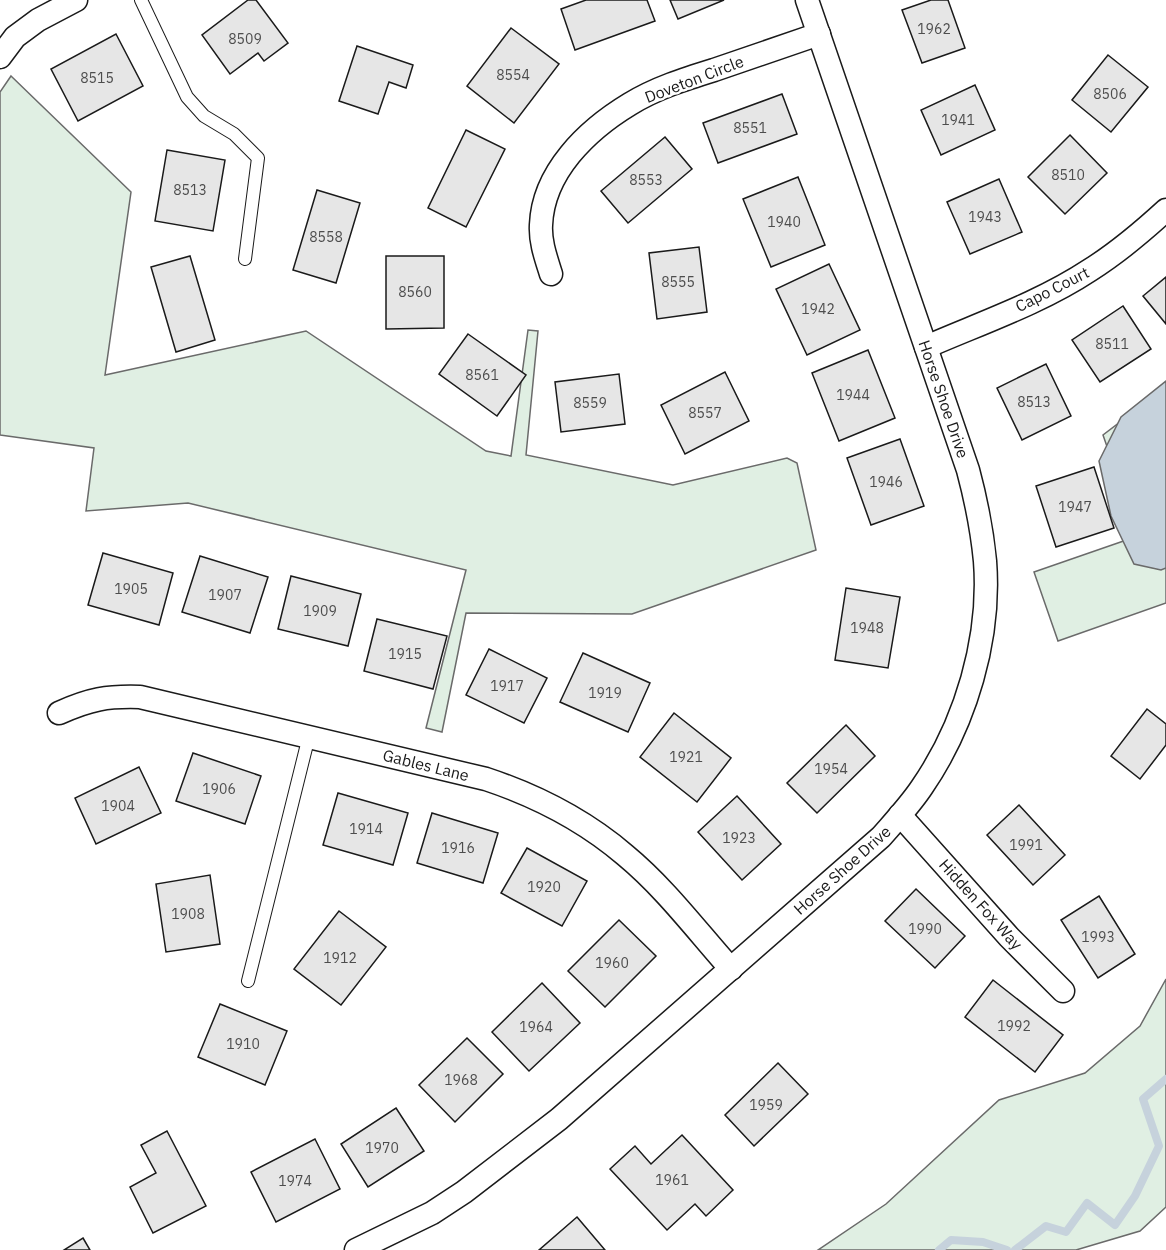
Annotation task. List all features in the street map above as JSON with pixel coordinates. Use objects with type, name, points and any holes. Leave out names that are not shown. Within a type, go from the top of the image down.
[{"type":"street","points":[[0,57],[15,37],[38,20],[76,0]]},
{"type":"street","name":"Horse Shoe Drive","points":[[356,1250],[432,1213],[465,1192],[559,1119],[881,837],[922,786],[951,737],[975,667],[985,611],[985,562],[978,510],[968,470],[807,0]]},
{"type":"street","name":"Doveton Circle","points":[[551,274],[543,251],[541,225],[544,201],[559,169],[576,148],[603,122],[630,104],[665,86],[819,34]]},
{"type":"street","name":"Capo Court","points":[[926,347],[1026,305],[1088,272],[1131,241],[1166,210]]},
{"type":"street","name":"Gables Lane","points":[[59,713],[82,702],[111,696],[140,697],[486,779],[515,789],[564,812],[592,829],[633,863],[731,969]]},
{"type":"street","name":"Hidden Fox Way","points":[[900,815],[1009,937],[1063,991]]},
{"type":"lane","points":[[141,0],[187,97],[204,116],[234,134],[258,158],[245,259]]},
{"type":"lane","points":[[248,981],[309,736]]},
{"type":"green space","points":[[11,76],[131,192],[105,375],[306,331],[486,451],[511,456],[528,330],[538,331],[526,455],[673,485],[787,458],[797,463],[816,550],[632,614],[466,613],[442,732],[426,728],[466,570],[188,503],[86,511],[94,448],[0,435],[0,92]]},
{"type":"green space","points":[[1166,387],[1166,603],[1058,641],[1034,572],[1138,536],[1103,435]]},
{"type":"green space","points":[[1166,979],[1166,1207],[1140,1231],[1076,1250],[818,1250],[886,1204],[999,1100],[1085,1073],[1140,1026]]},
{"type":"shaded area","points":[[1166,381],[1166,568],[1161,570],[1134,564],[1111,516],[1099,461],[1121,417]]},
{"type":"building","points":[[248,0],[256,0],[288,43],[264,61],[258,53],[230,74],[202,35]]},
{"type":"building","points":[[586,0],[647,0],[655,21],[575,50],[561,9]]},
{"type":"building","points":[[670,0],[724,0],[678,19]]},
{"type":"building","points":[[931,0],[948,0],[965,48],[922,63],[902,10]]},
{"type":"building","points":[[511,28],[559,64],[514,123],[467,86]]},
{"type":"building","points":[[116,34],[143,86],[78,121],[51,69]]},
{"type":"building","points":[[357,46],[413,65],[406,88],[389,82],[378,114],[339,101]]},
{"type":"building","points":[[1108,55],[1148,87],[1111,132],[1072,100]]},
{"type":"building","points":[[975,85],[995,130],[941,155],[921,110]]},
{"type":"building","points":[[782,94],[797,134],[718,163],[703,123]]},
{"type":"building","points":[[466,130],[505,149],[466,227],[428,208]]},
{"type":"building","points":[[1070,135],[1107,173],[1065,214],[1028,177]]},
{"type":"building","points":[[665,137],[692,169],[628,223],[601,191]]},
{"type":"building","points":[[167,150],[225,160],[213,231],[155,221]]},
{"type":"building","points":[[798,177],[825,245],[771,267],[743,199]]},
{"type":"building","points":[[999,179],[1022,232],[970,254],[947,202]]},
{"type":"building","points":[[317,190],[360,203],[336,283],[293,270]]},
{"type":"building","points":[[699,247],[707,312],[657,319],[649,253]]},
{"type":"building","points":[[190,256],[215,340],[176,352],[151,267]]},
{"type":"building","points":[[386,256],[444,256],[444,328],[386,329]]},
{"type":"building","points":[[829,264],[860,330],[807,355],[776,289]]},
{"type":"building","points":[[1166,277],[1166,324],[1143,296]]},
{"type":"building","points":[[1123,306],[1151,349],[1100,382],[1072,340]]},
{"type":"building","points":[[468,334],[526,375],[497,416],[439,374]]},
{"type":"building","points":[[868,350],[895,418],[839,441],[812,373]]},
{"type":"building","points":[[1046,364],[1071,416],[1022,440],[997,388]]},
{"type":"building","points":[[725,372],[749,421],[685,454],[661,405]]},
{"type":"building","points":[[619,374],[625,424],[561,432],[555,382]]},
{"type":"building","points":[[900,439],[924,506],[871,525],[847,458]]},
{"type":"building","points":[[1094,467],[1114,528],[1056,547],[1036,486]]},
{"type":"building","points":[[103,553],[173,573],[159,625],[88,605]]},
{"type":"building","points":[[200,556],[268,577],[250,633],[182,612]]},
{"type":"building","points":[[291,576],[361,594],[348,646],[278,629]]},
{"type":"building","points":[[846,588],[900,597],[888,668],[835,660]]},
{"type":"building","points":[[377,619],[447,636],[433,689],[364,671]]},
{"type":"building","points":[[489,649],[547,678],[524,723],[466,695]]},
{"type":"building","points":[[583,653],[650,683],[628,732],[560,702]]},
{"type":"building","points":[[1147,709],[1166,724],[1166,745],[1140,779],[1111,756]]},
{"type":"building","points":[[674,713],[731,758],[697,802],[640,757]]},
{"type":"building","points":[[846,725],[875,756],[817,813],[787,783]]},
{"type":"building","points":[[193,753],[261,776],[245,824],[176,801]]},
{"type":"building","points":[[139,767],[161,813],[96,844],[75,798]]},
{"type":"building","points":[[338,793],[408,813],[393,865],[323,845]]},
{"type":"building","points":[[737,796],[781,844],[742,880],[698,832]]},
{"type":"building","points":[[1019,805],[1065,855],[1033,885],[987,835]]},
{"type":"building","points":[[432,813],[498,833],[483,883],[417,863]]},
{"type":"building","points":[[527,848],[587,881],[562,926],[501,893]]},
{"type":"building","points":[[210,875],[220,944],[166,952],[156,884]]},
{"type":"building","points":[[916,889],[965,936],[935,968],[885,921]]},
{"type":"building","points":[[1099,896],[1135,954],[1098,978],[1061,920]]},
{"type":"building","points":[[339,911],[386,947],[341,1005],[294,969]]},
{"type":"building","points":[[619,920],[656,956],[605,1007],[568,971]]},
{"type":"building","points":[[993,980],[1063,1035],[1035,1072],[965,1017]]},
{"type":"building","points":[[542,983],[580,1023],[529,1071],[492,1032]]},
{"type":"building","points":[[220,1004],[287,1031],[265,1085],[198,1057]]},
{"type":"building","points":[[467,1038],[503,1074],[455,1122],[419,1085]]},
{"type":"building","points":[[778,1063],[808,1094],[754,1146],[725,1115]]},
{"type":"building","points":[[396,1108],[424,1151],[368,1187],[341,1144]]},
{"type":"building","points":[[167,1131],[206,1206],[153,1233],[130,1187],[156,1173],[141,1145]]},
{"type":"building","points":[[682,1135],[733,1190],[706,1216],[695,1204],[667,1230],[610,1169],[635,1146],[651,1164]]},
{"type":"building","points":[[315,1139],[340,1189],[276,1222],[251,1172]]},
{"type":"building","points":[[577,1217],[605,1250],[539,1250]]},
{"type":"building","points":[[83,1238],[90,1250],[64,1250]]},
{"type":"waterway","points":[[1015,1250],[1046,1226],[1066,1232],[1087,1203],[1115,1225],[1135,1196],[1159,1146],[1143,1099],[1166,1079]]},
{"type":"waterway","points":[[939,1250],[951,1240],[983,1242],[1007,1250]]}]
